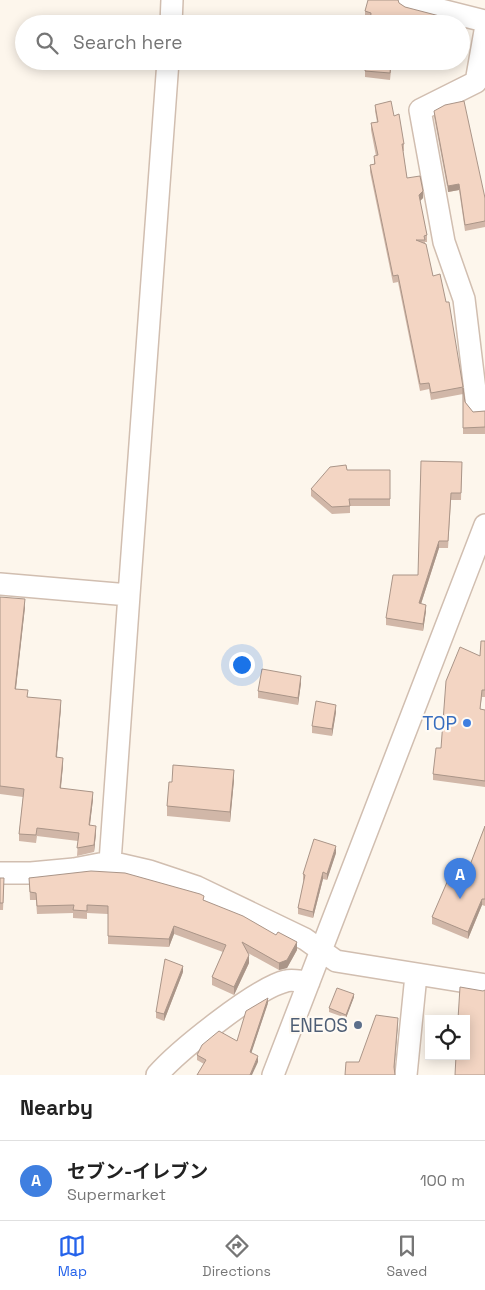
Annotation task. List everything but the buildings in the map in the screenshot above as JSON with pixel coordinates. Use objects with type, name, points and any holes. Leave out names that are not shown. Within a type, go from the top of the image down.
[{"type":"street","points":[[171,15],[172,0]]},
{"type":"street","points":[[410,0],[409,2],[461,15]]},
{"type":"street","points":[[470,17],[485,21]]},
{"type":"street","points":[[485,31],[476,82],[420,110],[444,242],[464,299],[477,407],[485,405]]},
{"type":"street","points":[[110,862],[167,70]]},
{"type":"street","points":[[273,1075],[322,952],[485,524]]},
{"type":"street","points":[[0,584],[129,595]]},
{"type":"street","points":[[0,873],[39,872],[110,862],[149,871],[197,887],[305,938],[336,961],[485,985]]},
{"type":"street","points":[[406,1075],[416,975]]},
{"type":"street","points":[[157,1075],[198,1037],[265,991],[287,981],[309,982]]},
{"type":"place","name":"TOP","points":[[467,723]]},
{"type":"place","name":"セブン-イレブン","points":[[460,899]]},
{"type":"place","name":"ENEOS","points":[[358,1025]]}]
